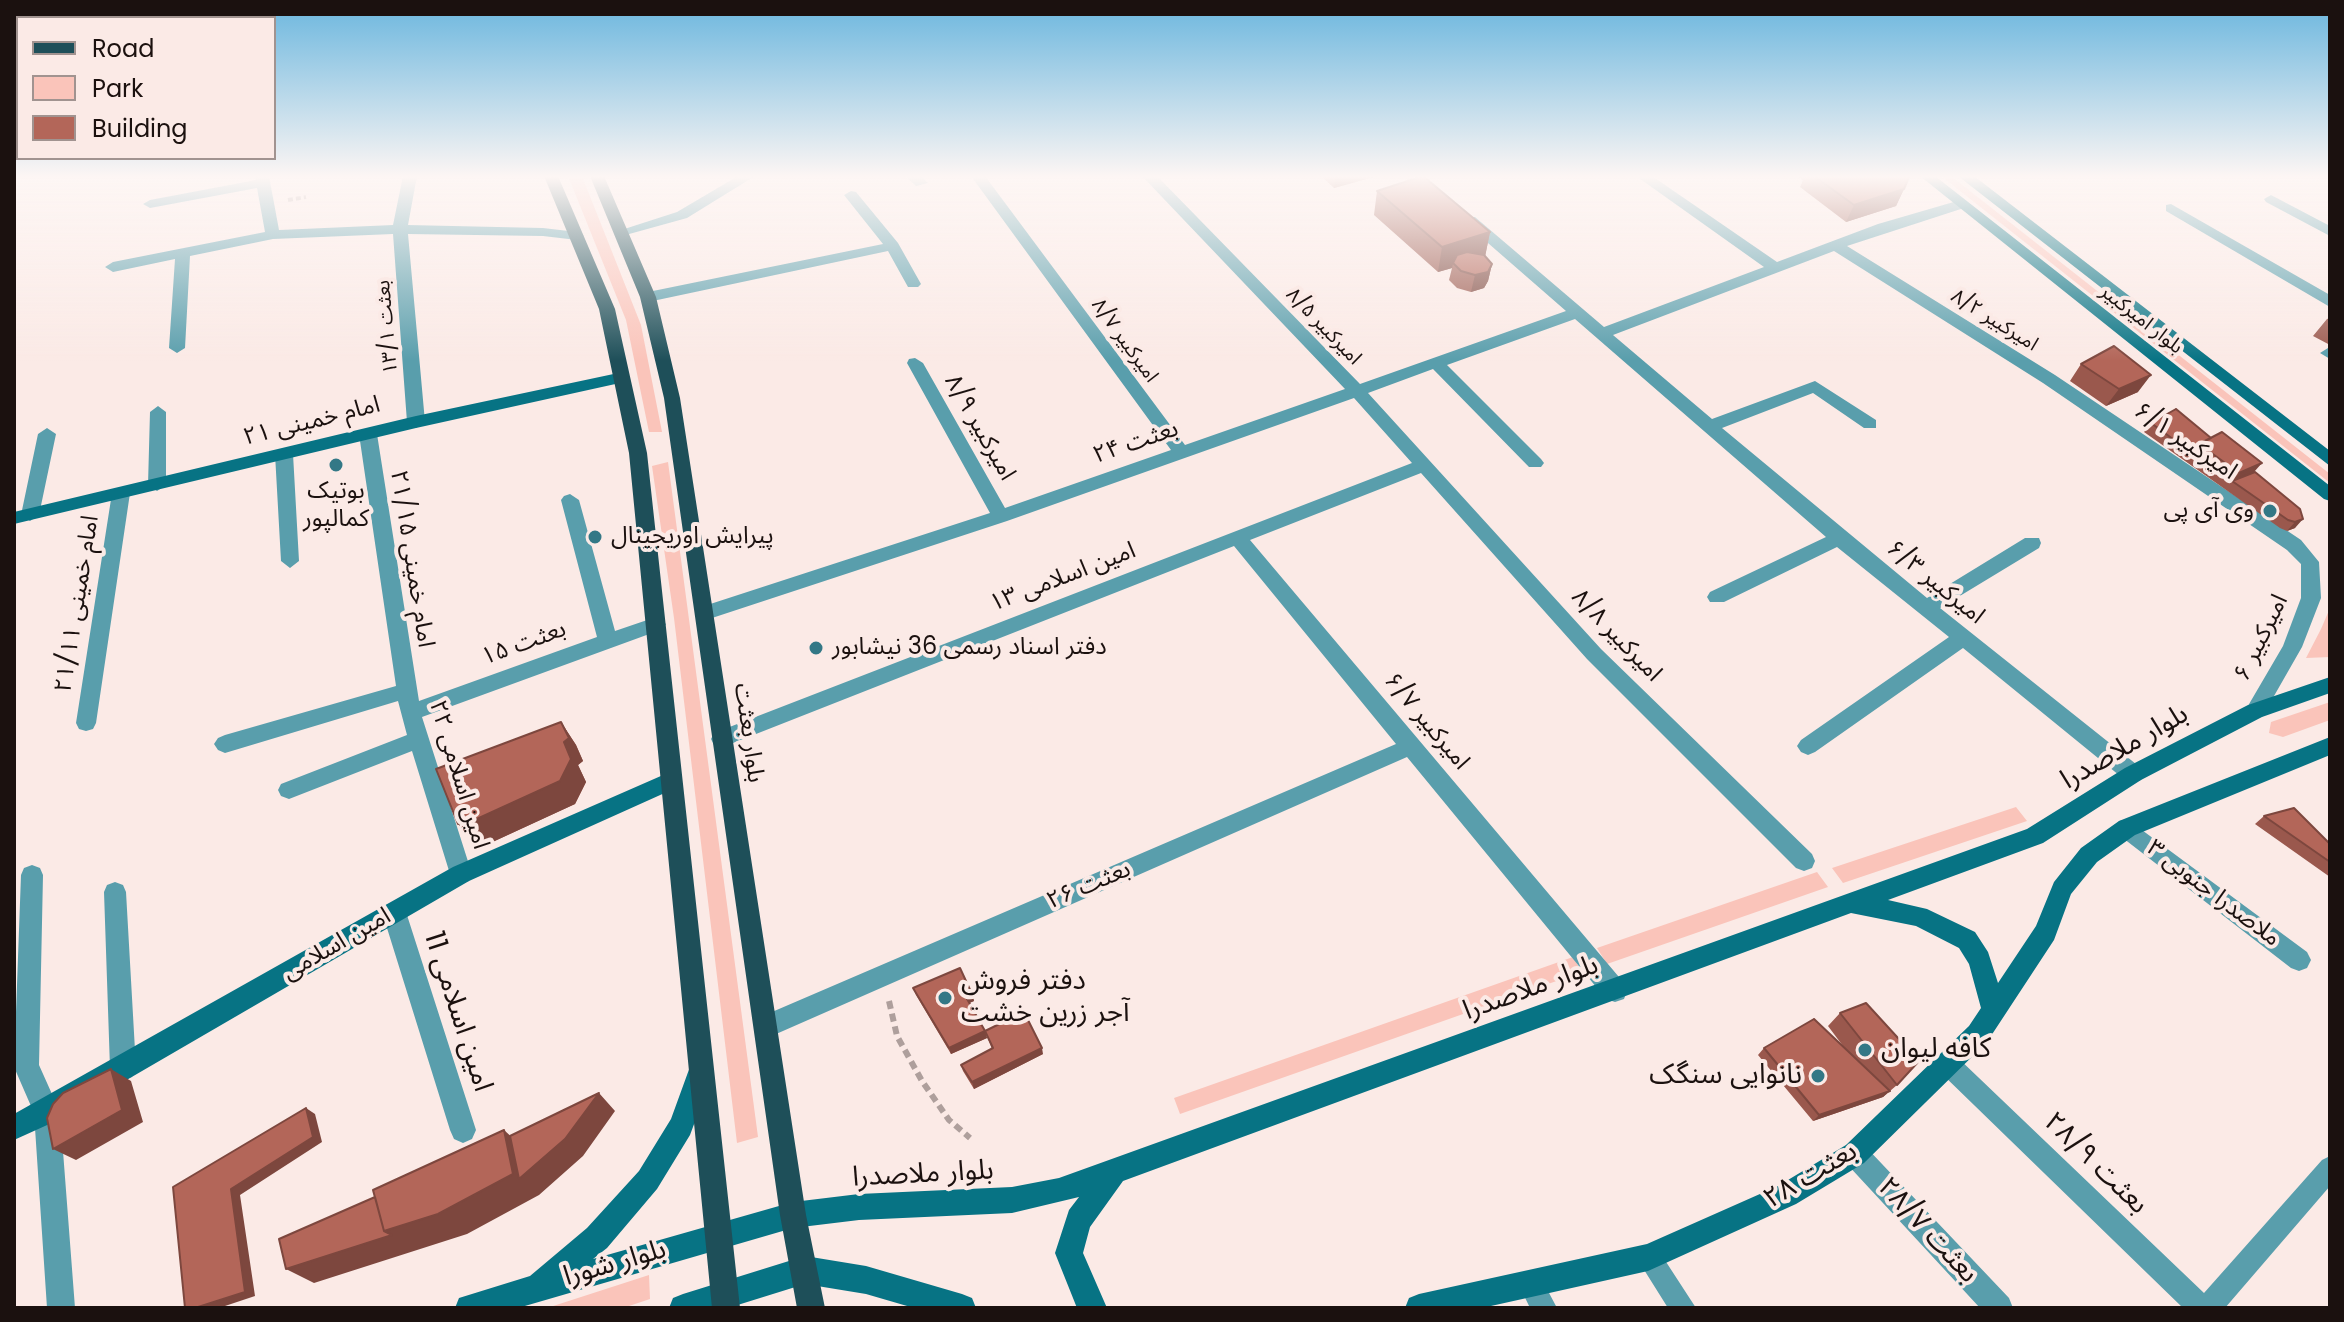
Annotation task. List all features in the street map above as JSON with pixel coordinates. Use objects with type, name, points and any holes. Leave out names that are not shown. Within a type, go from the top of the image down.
[{"type":"main road","points":[[578,238],[607,309],[638,453],[725,1301]]},
{"type":"main road","name":"بلوار بعثت","points":[[624,238],[648,297],[681,444],[721,739],[767,1026],[793,1215],[811,1308]]},
{"type":"main road","name":"بلوار امیرکبیر","points":[[2005,238],[2330,495]]},
{"type":"main road","name":"بلوار امیرکبیر","points":[[2045,238],[2330,460]]},
{"type":"main road","points":[[2183,379],[2219,373]]},
{"type":"main road","name":"امام خمینی ۲۱","points":[[22,516],[416,422],[623,377]]},
{"type":"main road","name":"بلوار ملاصدرا","points":[[717,1237],[793,1215],[859,1207],[1012,1200],[1059,1191],[2035,836],[2133,774],[2255,711],[2330,685]]},
{"type":"main road","name":"بعثت ۲۸","points":[[1419,1308],[1648,1257],[1787,1195],[1855,1154],[1978,1034],[2046,932],[2062,889],[2089,855],[2127,828],[2330,746]]},
{"type":"main road","name":"امین اسلامی","points":[[14,1127],[47,1112],[461,874],[670,781]]},
{"type":"main road","points":[[1851,903],[1919,916],[1967,940],[1980,960],[1994,1011]]},
{"type":"main road","points":[[534,1288],[597,1238],[648,1180],[681,1126],[700,1073]]},
{"type":"main road","points":[[1093,1308],[1082,1290],[1069,1253],[1079,1220],[1114,1171]]},
{"type":"main road","name":"بلوار شورا","points":[[469,1308],[717,1237]]},
{"type":"main road","points":[[683,1308],[725,1301],[805,1270],[866,1280],[962,1308]]},
{"type":"street","points":[[113,267],[260,238]]},
{"type":"street","name":"بعثت ۱۳/۱","points":[[401,238],[416,422]]},
{"type":"street","points":[[886,238],[913,284]]},
{"type":"street","name":"امیرکبیر ۸/۷","points":[[1023,238],[1182,453]]},
{"type":"street","name":"امیرکبیر ۸/۵","points":[[1210,238],[1357,391]]},
{"type":"street","name":"امیرکبیر ۶/۳","points":[[1491,238],[1839,538],[2133,774]]},
{"type":"street","points":[[1732,238],[1775,268]]},
{"type":"street","points":[[1604,333],[1858,238]]},
{"type":"street","points":[[2221,238],[2330,302]]},
{"type":"street","name":"امیرکبیر ۸/۲","points":[[1835,245],[2049,379]]},
{"type":"street","points":[[648,297],[893,246]]},
{"type":"street","points":[[177,348],[183,253]]},
{"type":"street","name":"بعثت ۲۴","points":[[705,613],[1001,516],[1580,312]]},
{"type":"street","name":"امیرکبیر ۸/۹","points":[[915,363],[1001,516]]},
{"type":"street","points":[[1436,363],[1535,463]]},
{"type":"street","name":"امیرکبیر ۶/۱","points":[[2049,379],[2294,545]]},
{"type":"street","points":[[1710,426],[1815,386],[1870,424]]},
{"type":"street","name":"امیرکبیر ۸/۸","points":[[1357,391],[1594,654],[1804,861]]},
{"type":"street","points":[[157,485],[158,412]]},
{"type":"street","points":[[22,516],[47,434]]},
{"type":"street","name":"امام خمینی ۲۱/۱۵","points":[[368,434],[408,702]]},
{"type":"street","points":[[284,454],[290,561]]},
{"type":"street","name":"امین اسلامی ۱۳","points":[[721,739],[1424,465]]},
{"type":"street","name":"امام خمینی ۲۱/۱۱","points":[[86,723],[121,493]]},
{"type":"street","points":[[570,500],[608,641]]},
{"type":"street","points":[[1717,597],[1839,538]]},
{"type":"street","name":"امیرکبیر ۶/۷","points":[[1238,539],[1615,991]]},
{"type":"street","points":[[1925,608],[2032,543]]},
{"type":"street","name":"امیرکبیر ۶","points":[[2255,711],[2292,647],[2311,598],[2310,562],[2294,545]]},
{"type":"street","name":"بعثت ۱۵","points":[[225,744],[408,702],[656,624]]},
{"type":"street","points":[[1808,746],[1963,638]]},
{"type":"street","name":"امین اسلامی ۲۲","points":[[408,702],[461,874]]},
{"type":"street","points":[[289,790],[418,740]]},
{"type":"street","name":"بعثت ۲۶","points":[[767,1026],[1412,746]]},
{"type":"street","name":"ملاصدرا جنوبی ۳","points":[[2127,828],[2299,960]]},
{"type":"street","points":[[32,875],[26,1066],[47,1112],[61,1308]]},
{"type":"street","points":[[115,892],[123,1068]]},
{"type":"street","name":"امین اسلامی 11","points":[[394,912],[463,1130]]},
{"type":"street","name":"بعثت ۲۸/۷","points":[[1855,1154],[1999,1308]]},
{"type":"lane","name":"بعثت ۲۸/۹","points":[[1948,1064],[2201,1308]]},
{"type":"lane","points":[[2208,1308],[2330,1168]]},
{"type":"lane","points":[[1648,1257],[1683,1308]]},
{"type":"lane","points":[[1530,1283],[1544,1308]]},
{"type":"path","points":[[888,973],[889,1004],[897,1036],[940,1107],[970,1138]]},
{"type":"green space","points":[[593,238],[606,238],[641,325],[662,432],[649,432],[626,320]]},
{"type":"green space","points":[[2019,238],[2029,238],[2330,474],[2330,483]]},
{"type":"green space","points":[[668,462],[758,1137],[737,1143],[674,618],[652,466]]},
{"type":"green space","points":[[2330,608],[2330,657],[2306,658],[2321,629]]},
{"type":"green space","points":[[2330,702],[2330,720],[2283,737],[2269,733],[2271,722]]},
{"type":"green space","points":[[2016,807],[2027,821],[1843,883],[1832,868]]},
{"type":"green space","points":[[1817,872],[1828,887],[1607,964],[1597,948]]},
{"type":"green space","points":[[1573,957],[1582,972],[1180,1114],[1174,1098]]},
{"type":"green space","points":[[649,1275],[650,1299],[623,1308],[547,1308]]},
{"type":"building","points":[[1431,238],[1472,238],[1442,247]]},
{"type":"building","points":[[1467,252],[1484,255],[1492,264],[1488,272],[1475,275],[1461,271],[1453,263],[1457,255]]},
{"type":"building","points":[[2114,346],[2151,375],[2119,389],[2081,364]]},
{"type":"building","points":[[2176,409],[2211,438],[2199,444],[2192,453],[2151,423]]},
{"type":"building","points":[[2222,432],[2262,463],[2239,473],[2199,444]]},
{"type":"building","points":[[2255,472],[2300,509],[2303,519],[2295,522],[2288,520],[2232,481]]},
{"type":"building","points":[[561,722],[569,738],[564,742],[571,759],[560,781],[468,823],[458,824],[436,769]]},
{"type":"building","points":[[2294,808],[2330,844],[2330,862],[2264,816]]},
{"type":"building","points":[[960,968],[972,994],[966,997],[985,1031],[949,1048],[913,988]]},
{"type":"building","points":[[1866,1003],[1919,1061],[1897,1085],[1840,1013]]},
{"type":"building","points":[[1024,1012],[1042,1048],[972,1082],[961,1065],[993,1048],[985,1031]]},
{"type":"building","name":"نانوایی سنگک","points":[[1814,1019],[1890,1091],[1819,1115],[1764,1048]]},
{"type":"building","points":[[111,1069],[122,1110],[53,1149],[47,1118],[53,1104],[63,1093]]},
{"type":"building","points":[[599,1093],[565,1139],[519,1179],[510,1136]]},
{"type":"building","points":[[306,1108],[313,1137],[231,1189],[245,1292],[195,1308],[185,1308],[173,1187]]},
{"type":"building","points":[[504,1130],[513,1174],[438,1214],[384,1231],[373,1190]]},
{"type":"building","points":[[375,1197],[384,1231],[392,1235],[286,1269],[279,1239]]},
{"type":"place","name":"بوتیک کمالپور","points":[[336,465]]},
{"type":"place","name":"وی آی پی","points":[[2270,511]]},
{"type":"place","name":"پیرایش اوریجینال","points":[[595,537]]},
{"type":"place","name":"دفتر اسناد رسمی 36 نیشابور","points":[[816,648]]},
{"type":"place","name":"دفتر فروش آجر زرین خشت","points":[[945,998]]},
{"type":"place","name":"کافه لیوان","points":[[1865,1050]]},
{"type":"place","name":"نانوایی سنگک","points":[[1818,1076]]}]
